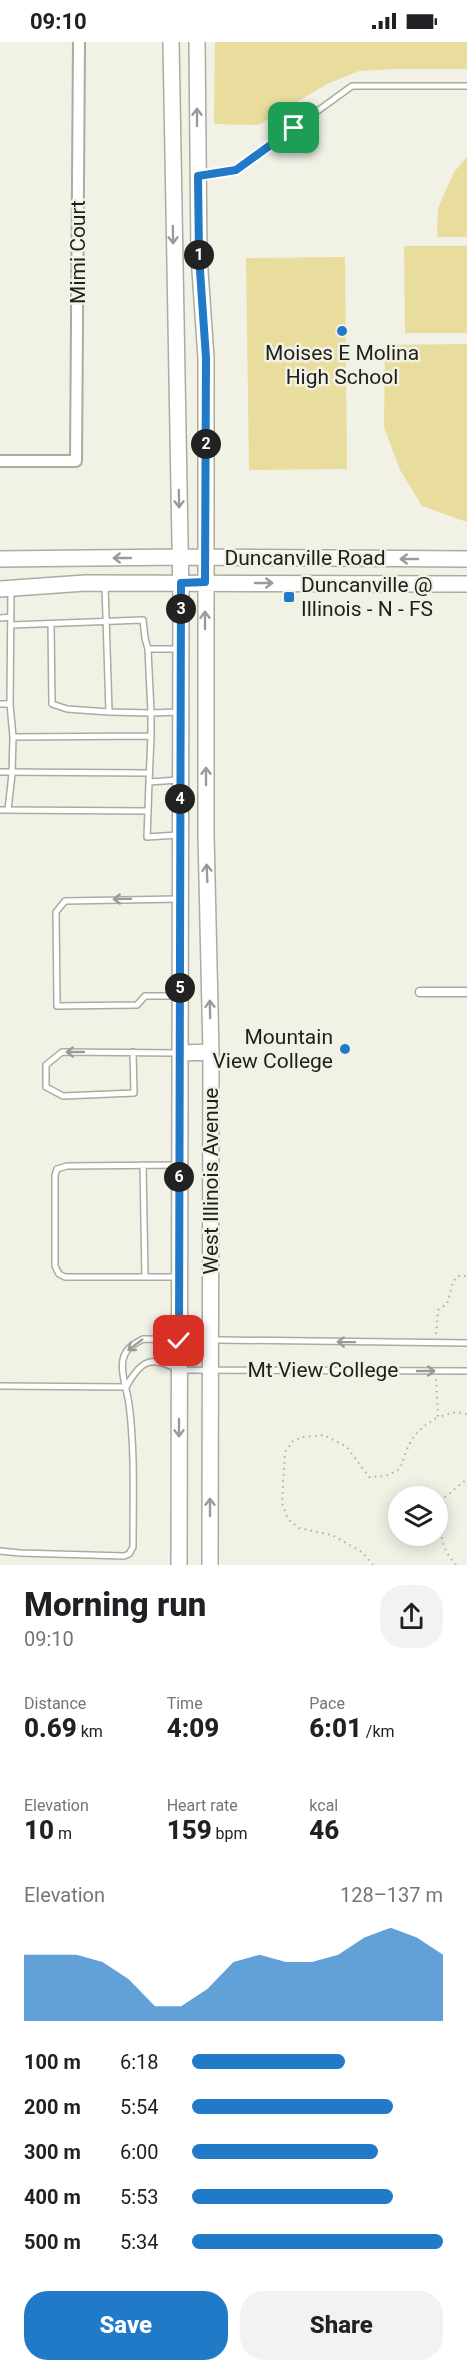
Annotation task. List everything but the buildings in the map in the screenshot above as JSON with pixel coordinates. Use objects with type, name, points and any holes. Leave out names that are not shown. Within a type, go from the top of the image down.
[{"type":"main road","name":"West Illinois Avenue","points":[[171,42],[181,557],[178,1565]]},
{"type":"main road","name":"West Illinois Avenue","points":[[197,42],[199,256],[206,358],[206,835],[211,1052],[210,1565]]},
{"type":"main road","points":[[172,176],[198,176]]},
{"type":"main road","name":"Duncanville Road","points":[[0,559],[181,557],[467,559]]},
{"type":"main road","name":"Duncanville Road","points":[[5,588],[105,583],[205,582],[467,584]]},
{"type":"main road","points":[[180,835],[206,835]]},
{"type":"main road","points":[[180,1053],[211,1052]]},
{"type":"street","name":"Mimi Court","points":[[0,461],[76,461],[79,42]]},
{"type":"street","points":[[420,992],[467,992]]},
{"type":"lane","points":[[198,176],[236,170],[352,86],[467,86]]},
{"type":"lane","points":[[105,583],[109,712]]},
{"type":"lane","points":[[5,588],[11,617],[10,704],[13,737],[8,810]]},
{"type":"lane","points":[[0,618],[11,617]]},
{"type":"lane","points":[[11,625],[143,620],[148,649],[151,713],[147,837],[180,835]]},
{"type":"lane","points":[[51,624],[52,704],[67,710],[180,712]]},
{"type":"lane","points":[[148,649],[181,649]]},
{"type":"lane","points":[[0,704],[10,704]]},
{"type":"lane","points":[[13,737],[151,736]]},
{"type":"lane","points":[[0,772],[12,774],[149,773]]},
{"type":"lane","points":[[149,782],[180,780]]},
{"type":"lane","points":[[0,810],[148,811]]},
{"type":"lane","points":[[180,899],[65,901],[56,912],[57,1006],[137,1005],[145,996],[180,996]]},
{"type":"lane","points":[[133,1052],[134,1093],[63,1096],[46,1087],[46,1065],[62,1052],[133,1052],[180,1053]]},
{"type":"lane","points":[[143,1165],[145,1277]]},
{"type":"lane","points":[[179,1165],[67,1166],[57,1168],[55,1175],[55,1266],[58,1274],[65,1277],[179,1276]]},
{"type":"lane","name":"Mt View College","points":[[0,1551],[124,1556],[129,1554],[133,1547],[134,1458],[123,1369],[124,1354],[142,1339],[467,1343]]},
{"type":"lane","name":"Mt View College","points":[[126,1387],[133,1374],[147,1362],[165,1363],[179,1370],[467,1371]]},
{"type":"lane","points":[[0,1386],[126,1387]]},
{"type":"path","points":[[435,1342],[438,1310],[447,1304],[457,1276],[467,1276]]},
{"type":"path","points":[[436,1371],[438,1417]]},
{"type":"path","points":[[373,1565],[362,1552],[332,1535],[299,1528],[288,1519],[282,1503],[285,1452],[293,1442],[303,1437],[324,1435],[347,1447],[369,1477],[386,1476],[400,1469],[409,1443],[421,1426],[438,1417],[456,1412],[467,1413]]},
{"type":"path","points":[[456,1565],[446,1554],[439,1526],[445,1497],[467,1479]]},
{"type":"shaded area","points":[[215,42],[467,42],[467,69],[359,71],[327,84],[258,125],[214,124]]},
{"type":"shaded area","points":[[467,157],[467,237],[437,237],[438,208],[454,172]]},
{"type":"shaded area","points":[[404,246],[467,246],[467,333],[405,333]]},
{"type":"shaded area","points":[[345,257],[347,469],[249,470],[246,258]]},
{"type":"shaded area","points":[[467,344],[467,522],[422,506],[400,470],[384,427],[385,345]]},
{"type":"place","name":"Moises E Molina High School","points":[[342,331]]},
{"type":"place","name":"Duncanville @ Illinois - N - FS","points":[[289,597]]},
{"type":"place","name":"Mountain View College","points":[[345,1049]]},
{"type":"route","points":[[179,1341],[181,583],[205,582],[206,358],[199,256],[198,176],[236,170],[294,128]]}]
